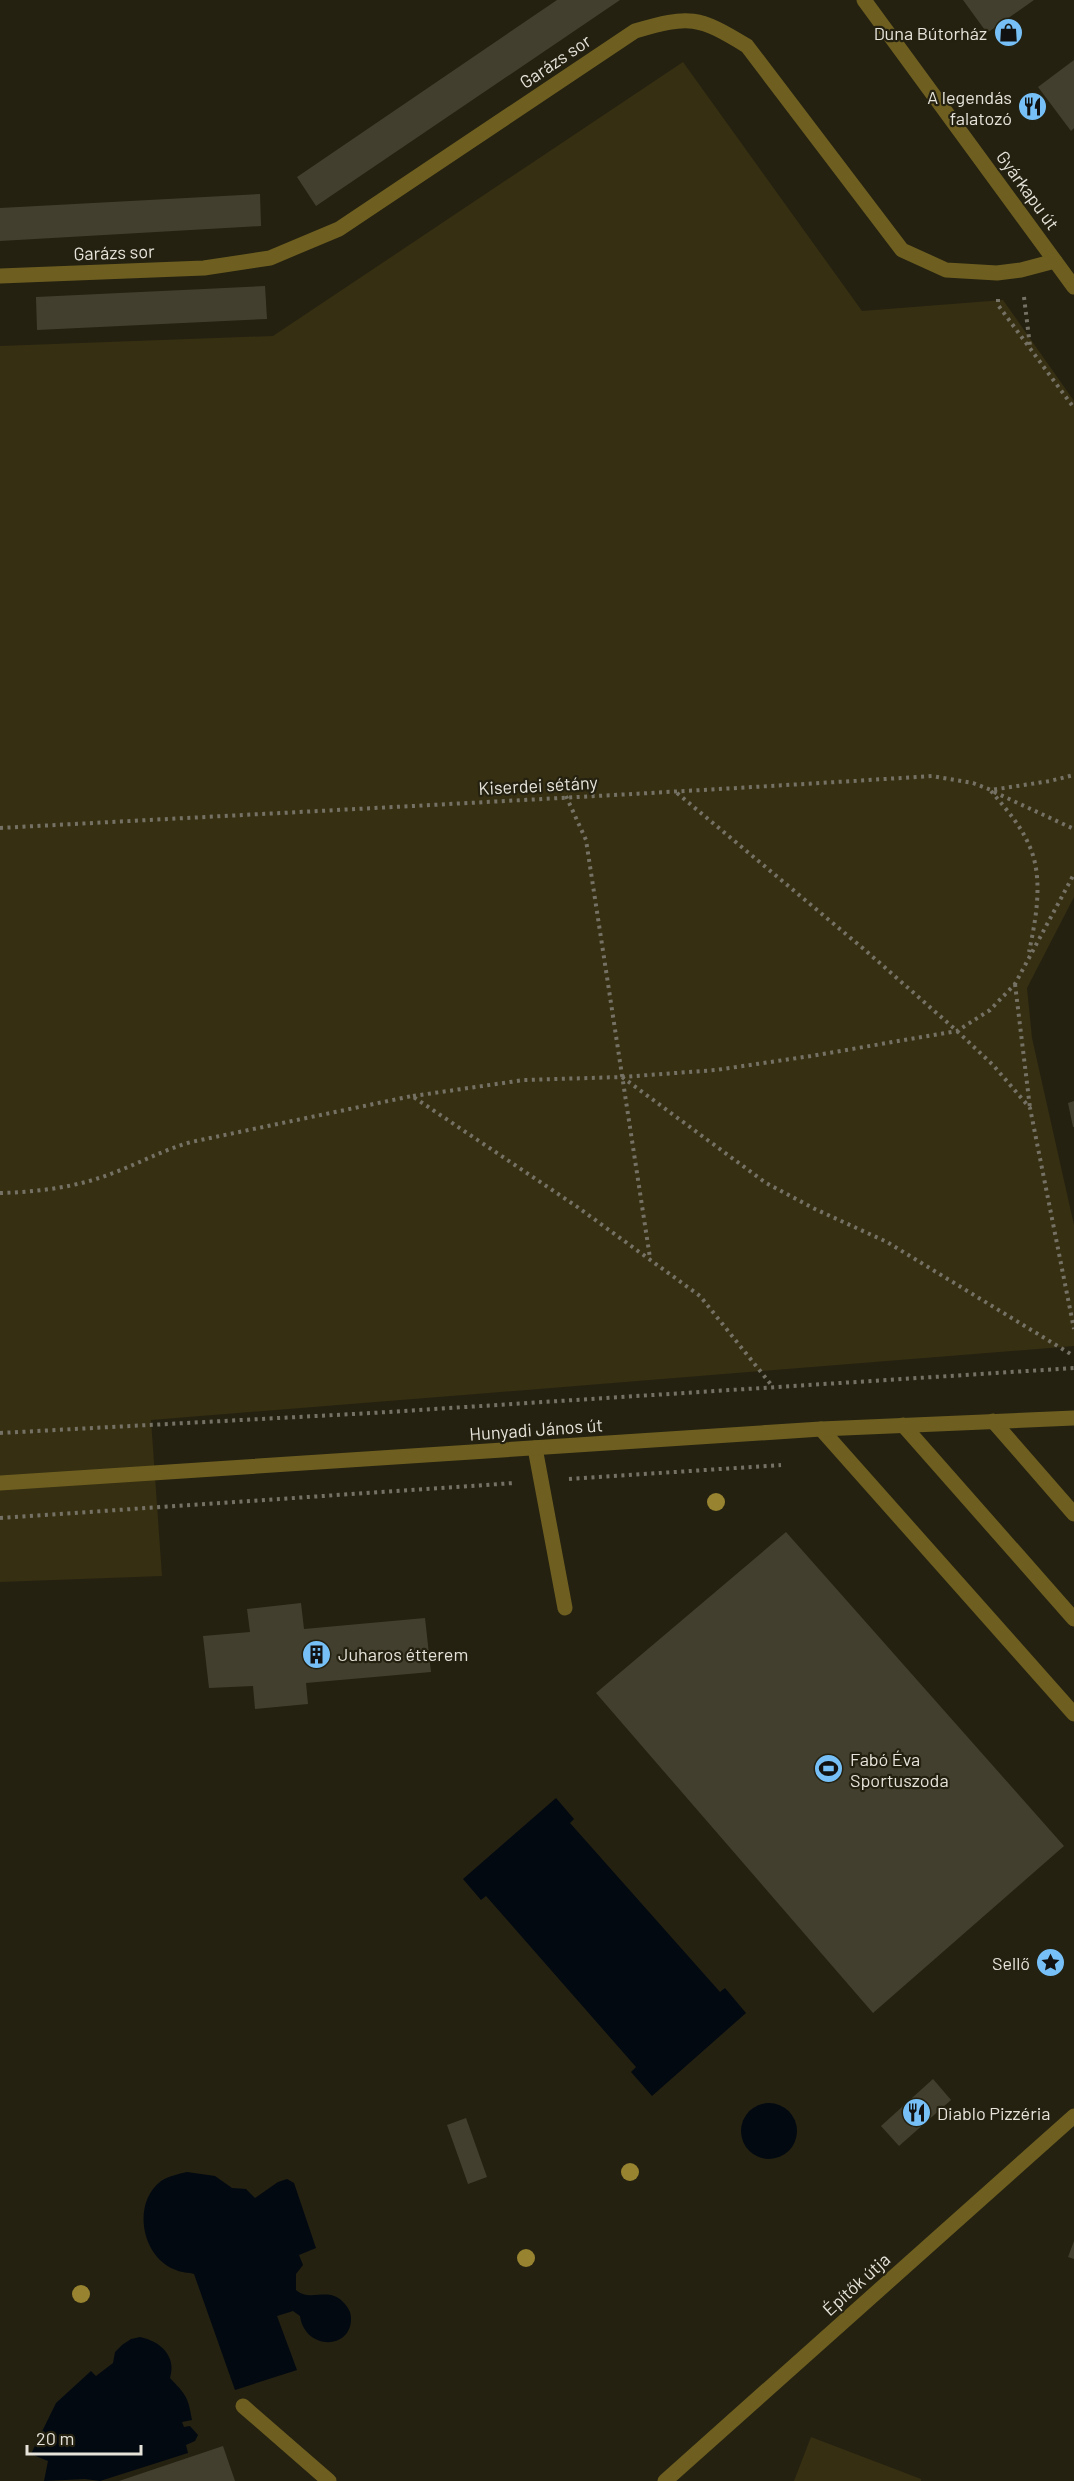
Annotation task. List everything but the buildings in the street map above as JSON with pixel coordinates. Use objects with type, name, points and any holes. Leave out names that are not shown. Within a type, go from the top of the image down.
[{"type":"street","name":"Gyárkapu út","points":[[864,0],[1074,287]]},
{"type":"street","name":"Garázs sor","points":[[0,276],[204,268],[270,258],[339,229],[635,31],[668,22],[692,20],[717,28],[747,46],[902,250],[946,270],[996,273],[1021,270],[1055,261]]},
{"type":"street","name":"Hunyadi János út","points":[[0,1483],[821,1429],[1074,1418]]},
{"type":"street","points":[[993,1421],[1071,1508]]},
{"type":"street","points":[[903,1425],[1074,1619]]},
{"type":"street","points":[[821,1429],[1074,1714]]},
{"type":"street","points":[[535,1448],[565,1608]]},
{"type":"street","name":"Építők útja","points":[[664,2481],[1072,2121]]},
{"type":"street","points":[[243,2406],[329,2481]]},
{"type":"path","points":[[1021,270],[1030,347]]},
{"type":"path","points":[[998,305],[1074,408]]},
{"type":"path","name":"Kiserdei sétány","points":[[0,828],[932,776],[973,783],[991,790],[1074,775]]},
{"type":"path","points":[[991,790],[1074,829]]},
{"type":"path","points":[[991,790],[1016,821],[1030,846],[1036,871],[1036,915],[1029,956]]},
{"type":"path","points":[[677,792],[865,950],[957,1031],[993,1065],[1030,1108]]},
{"type":"path","points":[[566,796],[586,840],[650,1258]]},
{"type":"path","points":[[0,1193],[32,1192],[89,1181],[113,1173],[163,1150],[191,1142],[412,1096],[524,1080],[622,1077],[716,1070],[957,1031],[990,1010],[1015,984],[1074,874]]},
{"type":"path","points":[[1015,984],[1030,1108],[1074,1329]]},
{"type":"path","points":[[622,1077],[766,1183],[814,1209],[887,1242],[1074,1356]]},
{"type":"path","points":[[412,1096],[650,1258],[700,1296],[773,1387]]},
{"type":"path","points":[[0,1433],[361,1414],[1074,1368]]},
{"type":"path","points":[[0,1518],[781,1465]]},
{"type":"shaded area","points":[[683,62],[862,311],[1003,300],[1074,401],[1074,897],[1027,988],[1032,1038],[1074,1225],[1074,1346],[151,1420],[162,1576],[0,1582],[0,346],[273,336]]},
{"type":"shaded area","points":[[556,1798],[574,1819],[570,1823],[720,1992],[725,1988],[746,2013],[652,2096],[631,2072],[636,2067],[486,1896],[481,1900],[463,1879]]},
{"type":"shaded area","points":[[763,2103],[775,2103],[785,2107],[793,2115],[797,2131],[793,2147],[785,2155],[775,2159],[763,2159],[753,2155],[745,2147],[741,2137],[741,2125],[745,2115],[753,2107]]},
{"type":"shaded area","points":[[187,2172],[215,2176],[232,2188],[246,2189],[255,2198],[278,2182],[287,2179],[294,2183],[316,2248],[299,2255],[303,2265],[296,2274],[296,2290],[308,2295],[331,2295],[343,2302],[350,2311],[351,2318],[349,2329],[344,2336],[337,2341],[319,2340],[310,2336],[300,2316],[293,2311],[277,2316],[297,2370],[235,2390],[194,2274],[178,2271],[164,2264],[148,2243],[144,2230],[146,2203],[152,2191],[164,2179]]},
{"type":"shaded area","points":[[140,2337],[154,2342],[169,2356],[172,2370],[170,2378],[188,2401],[192,2420],[182,2422],[184,2427],[190,2426],[198,2435],[195,2441],[186,2445],[188,2453],[100,2481],[85,2479],[44,2481],[48,2461],[31,2454],[56,2403],[91,2371],[96,2376],[113,2363],[115,2352],[122,2345],[131,2339]]},
{"type":"shaded area","points":[[811,2437],[921,2479],[921,2481],[794,2481]]},
{"type":"place","name":"Duna Bútorház","points":[[1008,33]]},
{"type":"place","name":"A legendás falatozó","points":[[1033,107]]},
{"type":"place","name":"Juharos étterem","points":[[317,1654]]},
{"type":"place","name":"Fabó Éva Sportuszoda","points":[[829,1769]]},
{"type":"place","name":"Sellő","points":[[1051,1963]]},
{"type":"place","name":"Diablo Pizzéria","points":[[916,2113]]}]
